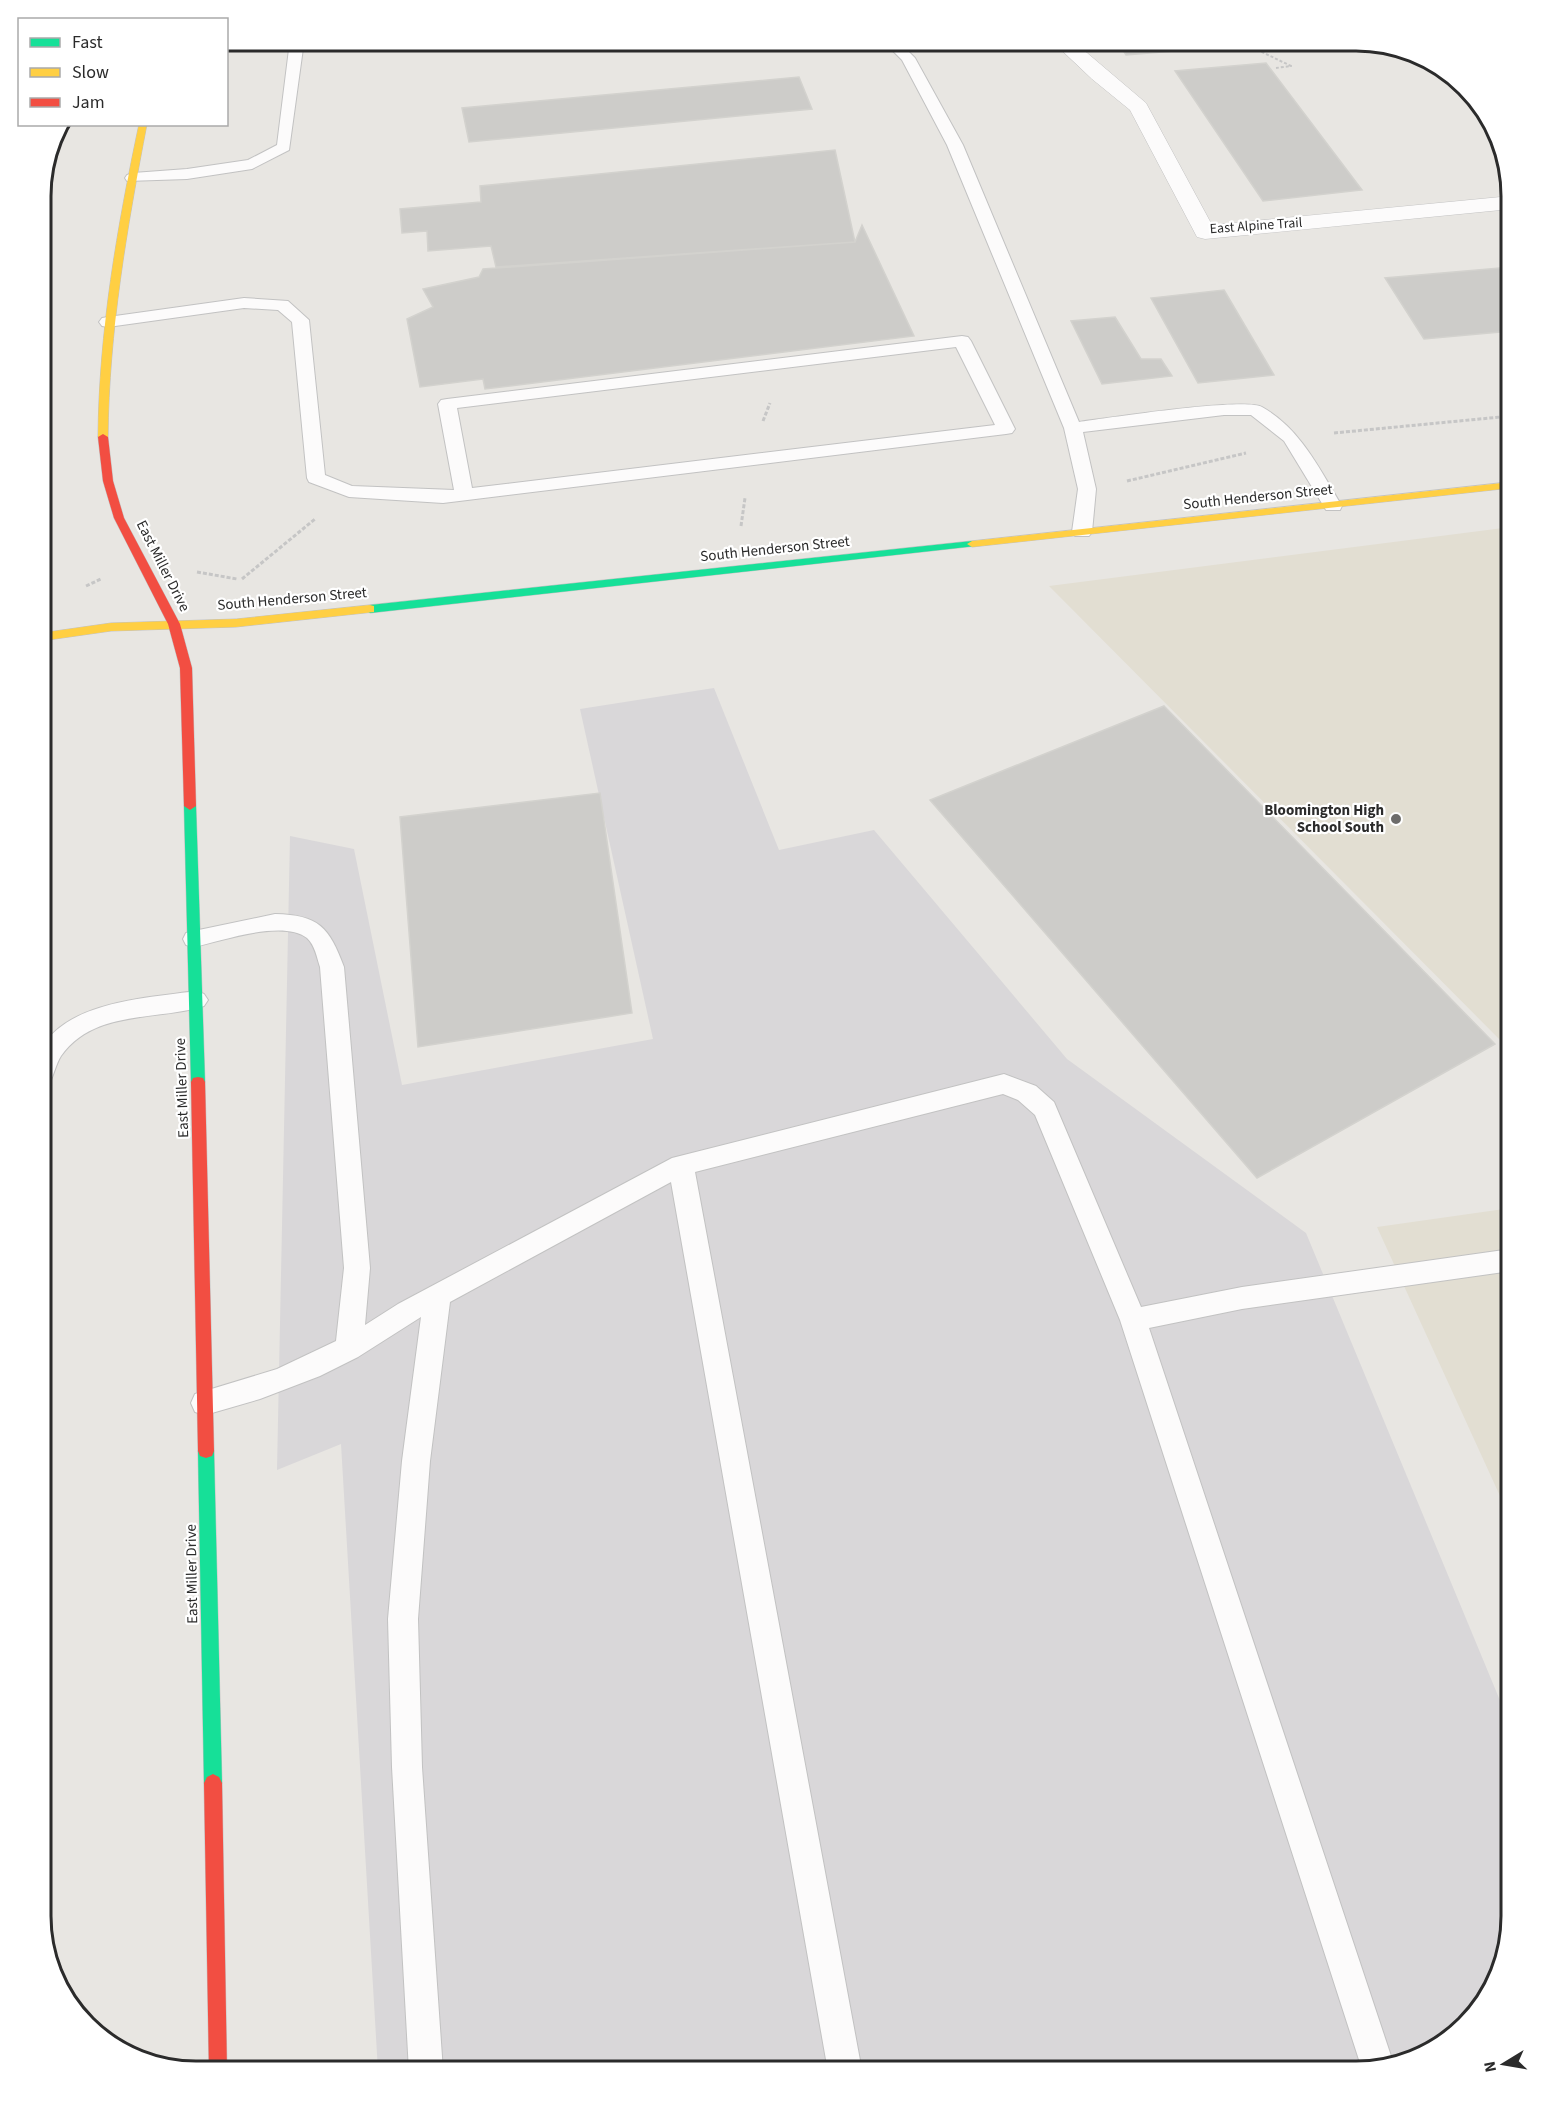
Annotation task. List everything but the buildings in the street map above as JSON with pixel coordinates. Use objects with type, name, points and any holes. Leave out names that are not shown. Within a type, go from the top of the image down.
[{"type":"street","name":"East Alpine Trail","points":[[1073,51],[1139,107],[1205,232],[1501,204]]},
{"type":"street","name":"East Miller Drive","points":[[143,126],[112,283],[102,372],[103,434],[104,458],[113,503],[145,574],[175,625],[186,668],[196,1000],[219,2061]]},
{"type":"street","name":"South Henderson Street","points":[[51,636],[111,627],[236,623],[1501,486]]},
{"type":"lane","points":[[132,178],[188,174],[252,164],[284,147],[296,51]]},
{"type":"lane","points":[[901,51],[908,58],[955,145],[1073,428],[1087,489],[1082,532]]},
{"type":"lane","points":[[108,322],[244,303],[282,305],[300,320],[316,478],[350,491],[443,497],[1006,429],[962,340],[447,404],[464,494]]},
{"type":"lane","points":[[1073,428],[1224,410],[1255,410],[1291,438],[1333,506]]},
{"type":"lane","points":[[194,939],[277,922],[303,923],[317,934],[332,967],[357,1268],[349,1349]]},
{"type":"lane","points":[[51,1054],[55,1046],[75,1028],[104,1016],[196,1000]]},
{"type":"lane","points":[[205,1402],[253,1391],[321,1364],[437,1297],[681,1165],[1004,1084],[1027,1093],[1046,1109],[1133,1320],[1376,2060]]},
{"type":"lane","points":[[681,1165],[843,2061]]},
{"type":"lane","points":[[1133,1320],[1242,1298],[1501,1262]]},
{"type":"lane","points":[[425,2061],[406,1767],[403,1619],[416,1461],[437,1297]]},
{"type":"path","points":[[1260,51],[1291,66],[1276,68]]},
{"type":"path","points":[[1087,489],[1271,447],[1291,438],[1501,417]]},
{"type":"path","points":[[242,580],[350,491]]},
{"type":"path","points":[[189,571],[252,583]]},
{"type":"shaded area","name":"Bloomington High School South","points":[[1501,528],[1501,1041],[1049,586]]},
{"type":"shaded area","points":[[714,688],[779,850],[874,830],[1067,1059],[1306,1233],[1501,1703],[1501,1925],[1498,1944],[1493,1963],[1477,1997],[1452,2025],[1437,2037],[1394,2056],[1356,2061],[377,2061],[341,1444],[277,1470],[290,836],[354,849],[402,1085],[653,1039],[580,709]]},
{"type":"shaded area","points":[[1501,1209],[1501,1498],[1377,1227]]},
{"type":"traffic: fast","points":[[370,609],[972,544]]},
{"type":"traffic: fast","points":[[190,806],[198,1082]]},
{"type":"traffic: fast","points":[[206,1451],[213,1783]]},
{"type":"traffic: slow","points":[[103,437],[103,397],[109,318],[114,279],[143,126]]},
{"type":"traffic: slow","points":[[972,544],[1501,486]]},
{"type":"traffic: slow","points":[[51,636],[111,627],[236,623],[370,609]]},
{"type":"traffic: jam","points":[[103,437],[108,481],[119,518],[174,624],[186,668],[190,806]]},
{"type":"traffic: jam","points":[[198,1082],[206,1451]]},
{"type":"traffic: jam","points":[[213,1783],[218,2061]]},
{"type":"place","name":"Bloomington High School South","points":[[1396,819]]}]
